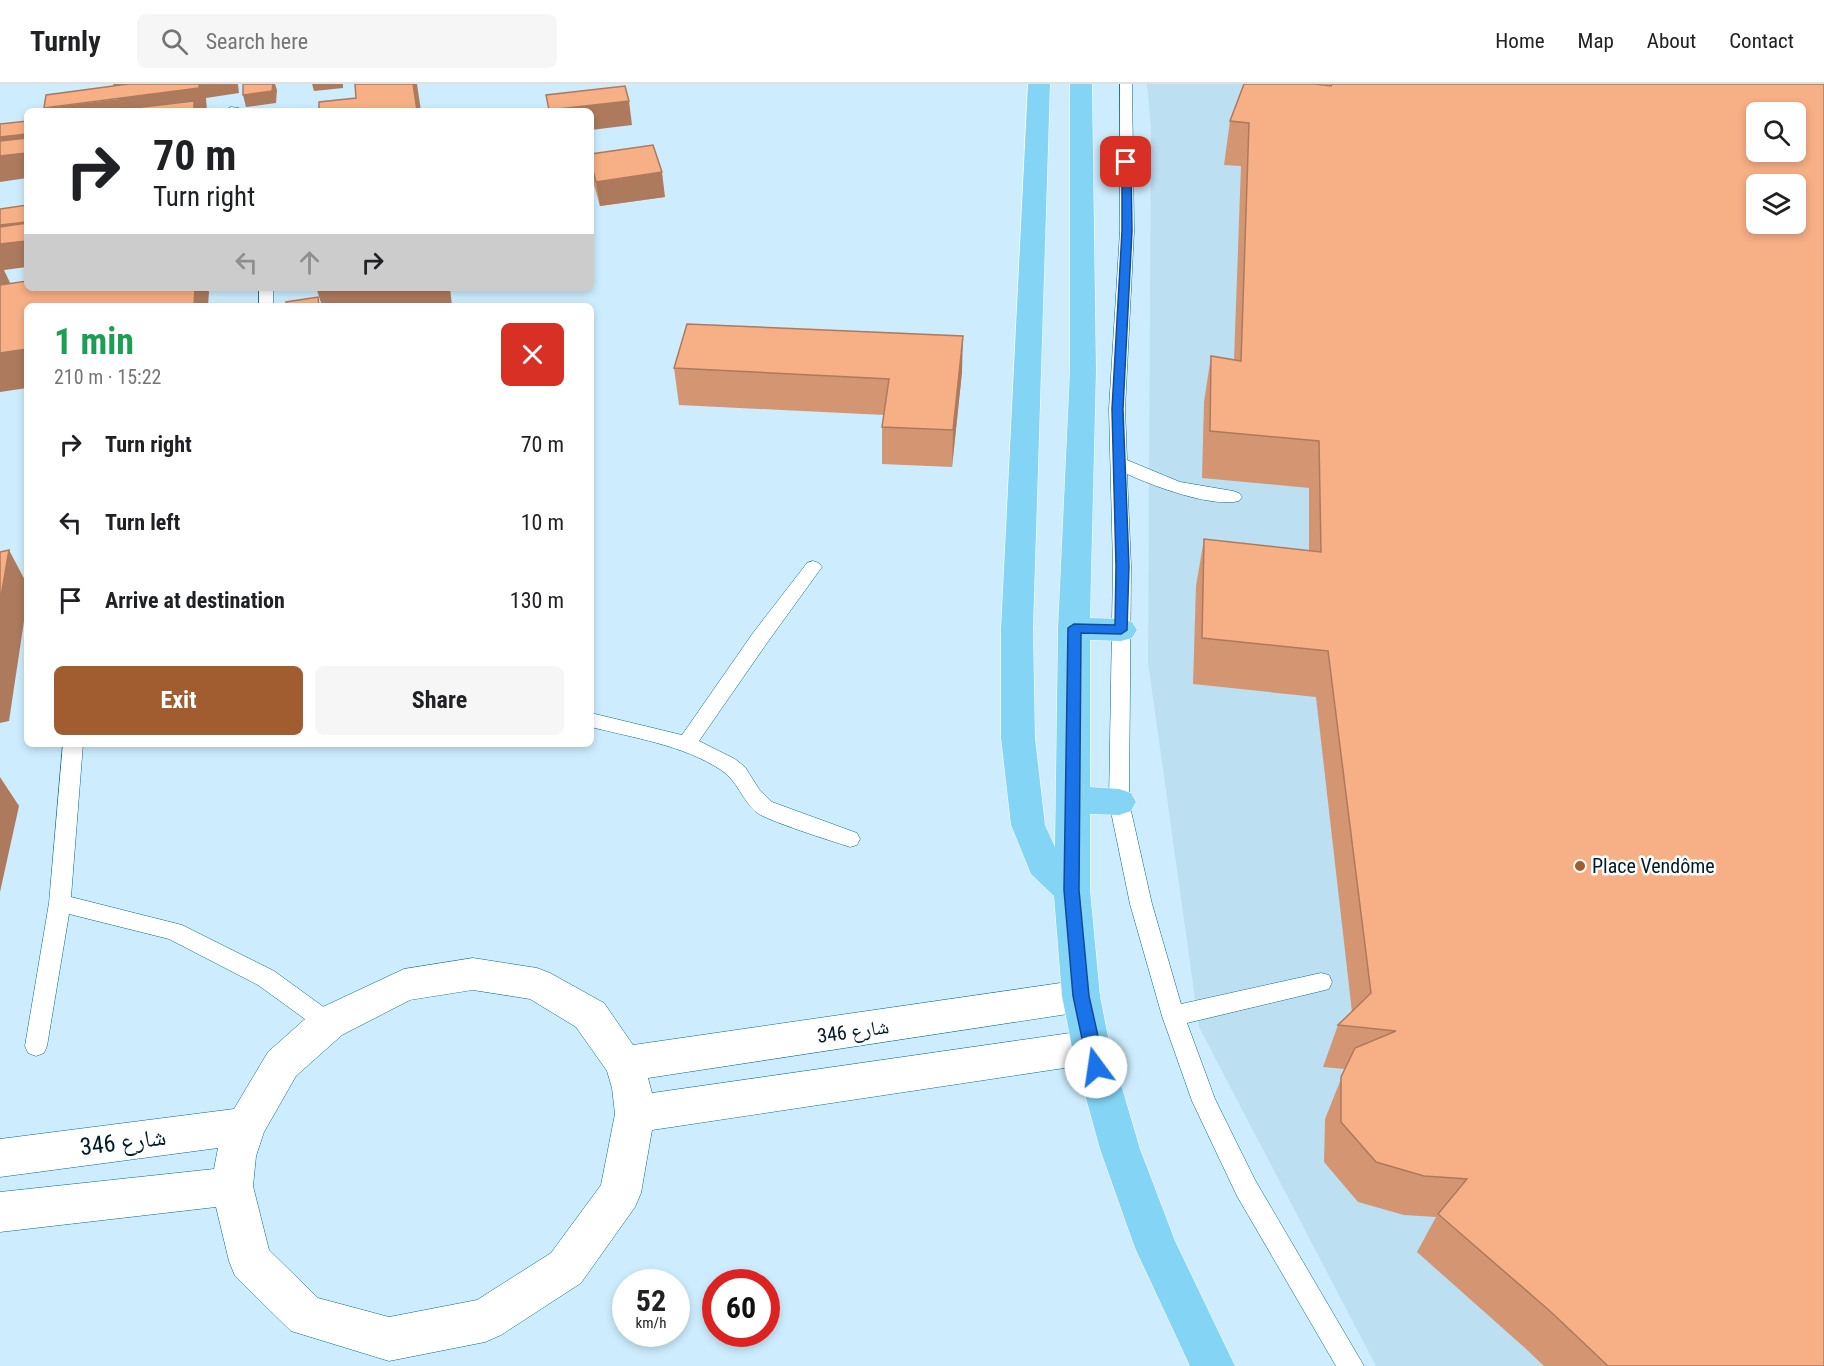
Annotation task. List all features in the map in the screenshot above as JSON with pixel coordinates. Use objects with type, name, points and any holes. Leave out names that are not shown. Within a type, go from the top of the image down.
[{"type":"main road","points":[[1039,84],[1017,629],[1018,738],[1028,825],[1044,864],[1072,890]]},
{"type":"main road","points":[[1081,84],[1083,370],[1074,628],[1072,800],[1072,890],[1081,996],[1091,1047],[1120,1149],[1156,1248],[1213,1366]]},
{"type":"main road","points":[[1074,628],[1121,630]]},
{"type":"main road","points":[[1072,800],[1119,802]]},
{"type":"street","points":[[473,974],[537,984],[590,1015],[624,1064],[632,1088],[635,1114],[620,1193],[566,1268],[485,1320],[389,1339],[306,1316],[250,1261],[232,1186],[236,1156],[246,1126],[282,1064],[328,1023],[404,985],[473,974]]},
{"type":"street","name":"شارع 346","points":[[624,1064],[1081,996]]},
{"type":"street","points":[[635,1114],[1091,1047]]},
{"type":"street","name":"شارع 346","points":[[0,1158],[246,1126]]},
{"type":"street","points":[[0,1212],[232,1186]]},
{"type":"lane","points":[[1126,84],[1127,231],[1117,409],[1122,566],[1119,802],[1140,904],[1173,1016],[1204,1101],[1246,1188],[1351,1366]]},
{"type":"lane","points":[[1119,463],[1144,477],[1169,487],[1233,497]]},
{"type":"lane","points":[[687,744],[760,638],[813,567]]},
{"type":"lane","points":[[594,721],[687,744],[728,764],[738,772],[752,795],[765,808],[850,838]]},
{"type":"lane","points":[[36,1046],[60,903],[73,747]]},
{"type":"lane","points":[[60,903],[174,931],[266,978],[328,1023]]},
{"type":"lane","points":[[1173,1016],[1321,982]]},
{"type":"shaded area","name":"Place Vendôme","points":[[1147,84],[1824,84],[1824,1366],[1376,1366],[1199,1027],[1148,662],[1151,128]]},
{"type":"building","points":[[128,84],[199,84],[199,88],[44,108],[46,95]]},
{"type":"building","points":[[243,84],[273,84],[272,91],[243,95]]},
{"type":"building","points":[[355,84],[413,84],[417,108],[319,108],[319,102],[356,98]]},
{"type":"building","name":"Place Vendôme","points":[[1244,84],[1331,86],[1332,84],[1824,84],[1824,1366],[1608,1366],[1551,1312],[1438,1214],[1467,1179],[1424,1176],[1376,1162],[1341,1122],[1341,1077],[1355,1048],[1396,1031],[1338,1025],[1371,993],[1328,651],[1202,638],[1204,539],[1321,552],[1319,441],[1210,431],[1211,356],[1241,361],[1249,123],[1230,121]]},
{"type":"building","points":[[625,86],[629,101],[549,108],[546,95]]},
{"type":"building","points":[[194,101],[194,108],[134,108]]},
{"type":"building","points":[[24,121],[24,134],[0,137],[0,124]]},
{"type":"building","points":[[24,138],[24,153],[0,156],[0,141]]},
{"type":"building","points":[[653,145],[662,172],[596,182],[594,154]]},
{"type":"building","points":[[24,205],[24,222],[0,225],[0,209]]},
{"type":"building","points":[[24,223],[24,241],[0,244],[0,227]]},
{"type":"building","points":[[24,281],[24,291],[195,291],[194,303],[24,303],[24,349],[0,353],[0,285]]},
{"type":"building","points":[[318,297],[319,303],[286,303]]},
{"type":"building","points":[[687,324],[963,336],[953,430],[882,427],[889,379],[674,368]]},
{"type":"building","points":[[9,550],[0,602],[0,552]]},
{"type":"place","name":"Place Vendôme","points":[[1580,866]]},
{"type":"route","points":[[1096,1067],[1081,996],[1072,890],[1074,628],[1121,630],[1123,603],[1117,409],[1127,231],[1126,162]]}]
